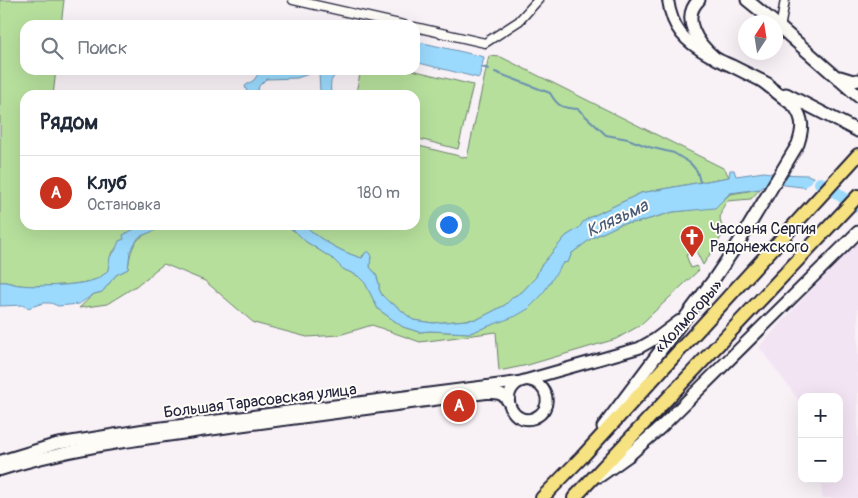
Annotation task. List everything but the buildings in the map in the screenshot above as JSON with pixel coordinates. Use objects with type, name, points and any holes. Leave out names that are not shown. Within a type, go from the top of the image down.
[{"type":"highway","name":"«Холмогоры»","points":[[542,498],[582,457],[858,154]]},
{"type":"highway","points":[[574,498],[858,196]]},
{"type":"main road","points":[[699,0],[691,14],[691,24],[699,40],[715,58],[858,130]]},
{"type":"main road","points":[[751,3],[765,15]]},
{"type":"main road","points":[[783,31],[858,96]]},
{"type":"main road","points":[[826,68],[843,78],[858,80]]},
{"type":"main road","points":[[582,457],[714,279],[798,144],[803,126],[798,112],[794,106],[762,81]]},
{"type":"main road","points":[[586,485],[628,456],[661,427],[858,232]]},
{"type":"street","points":[[293,0],[382,20]]},
{"type":"street","points":[[420,29],[485,43],[519,21],[538,0]]},
{"type":"street","points":[[668,0],[670,12],[681,36],[696,48],[715,58]]},
{"type":"street","points":[[780,15],[785,0]]},
{"type":"street","name":"Большая Тарасовская улица","points":[[0,461],[56,444],[142,430],[522,381],[639,348],[655,340],[685,317]]},
{"type":"street","points":[[522,381],[536,382],[542,386],[547,401],[541,413],[531,419],[522,418],[512,412],[508,402],[510,390],[522,381]]},
{"type":"street","name":"Большая Тарасовская улица","points":[[0,470],[35,459],[78,449],[231,427],[486,394],[499,394],[504,396],[508,402]]},
{"type":"shaded area","points":[[858,239],[858,498],[822,498],[821,483],[843,483],[843,393],[798,393],[798,399],[759,347]]},
{"type":"green space","points":[[0,0],[64,0],[62,20],[20,20],[20,75],[55,75],[54,90],[20,90],[20,230],[134,230],[126,233],[124,239],[111,254],[108,270],[92,281],[48,286],[0,282]]},
{"type":"green space","points":[[489,56],[501,57],[725,169],[729,177],[641,193],[589,218],[583,222],[580,228],[566,236],[540,267],[536,277],[522,292],[505,305],[478,319],[433,323],[413,320],[382,295],[376,274],[370,267],[371,254],[363,255],[362,258],[347,253],[331,245],[310,230],[420,230],[420,146],[467,158]]},
{"type":"green space","points":[[420,72],[473,85],[458,149],[420,139],[420,90],[356,90],[360,75],[420,75]]},
{"type":"green space","points":[[760,189],[751,199],[727,201],[720,216],[725,231],[703,265],[696,251],[686,255],[691,268],[696,266],[699,270],[639,326],[616,339],[528,365],[499,371],[496,332],[420,342],[372,325],[339,335],[307,337],[254,323],[205,281],[164,264],[147,279],[107,304],[79,308],[94,294],[102,292],[116,275],[128,269],[132,249],[135,244],[143,236],[154,230],[293,230],[305,241],[333,259],[343,269],[358,276],[365,282],[378,309],[403,327],[419,332],[470,333],[496,323],[552,277],[563,263],[568,262],[572,253],[592,238],[621,224],[639,222],[673,212],[692,210],[723,200],[730,194]]},
{"type":"water","points":[[420,42],[484,57],[479,78],[420,63]]},
{"type":"water","points":[[258,75],[306,75],[297,78],[266,79],[259,86],[258,90],[246,90],[245,86]]},
{"type":"water","points":[[319,75],[336,75],[332,80],[331,90],[320,90]]},
{"type":"water","points":[[730,170],[734,170],[736,176],[764,172],[808,175],[830,185],[810,188],[768,183],[760,189],[730,193],[715,208],[673,212],[639,222],[621,224],[592,238],[572,253],[568,262],[563,263],[541,296],[528,309],[516,316],[470,333],[419,332],[403,327],[378,309],[365,283],[358,276],[343,269],[333,259],[305,241],[293,230],[310,230],[323,240],[355,256],[362,258],[366,252],[369,252],[371,254],[370,267],[376,274],[382,295],[413,320],[433,323],[478,319],[505,305],[522,292],[536,277],[540,267],[566,236],[579,228],[589,218],[641,193],[729,177]]},
{"type":"water","points":[[132,230],[156,230],[139,237],[130,251],[128,269],[116,275],[102,292],[94,294],[79,304],[58,306],[51,303],[43,303],[28,308],[22,305],[0,306],[0,282],[48,286],[82,283],[99,278],[108,270],[110,257],[119,241],[124,239],[123,235]]},
{"type":"pier","points":[[816,176],[832,183],[822,195],[810,190],[803,190]]},
{"type":"waterway","points":[[481,67],[489,69]]},
{"type":"waterway","points":[[495,72],[550,93],[561,106],[578,109],[606,135],[628,139],[649,147],[674,153],[690,163],[697,171],[700,182]]},
{"type":"waterway","name":"Клязьма","points":[[820,183],[858,206]]},
{"type":"place","name":"Часовня Сергия Радонежского","points":[[692,258]]},
{"type":"place","name":"Клуб","points":[[459,406]]}]
